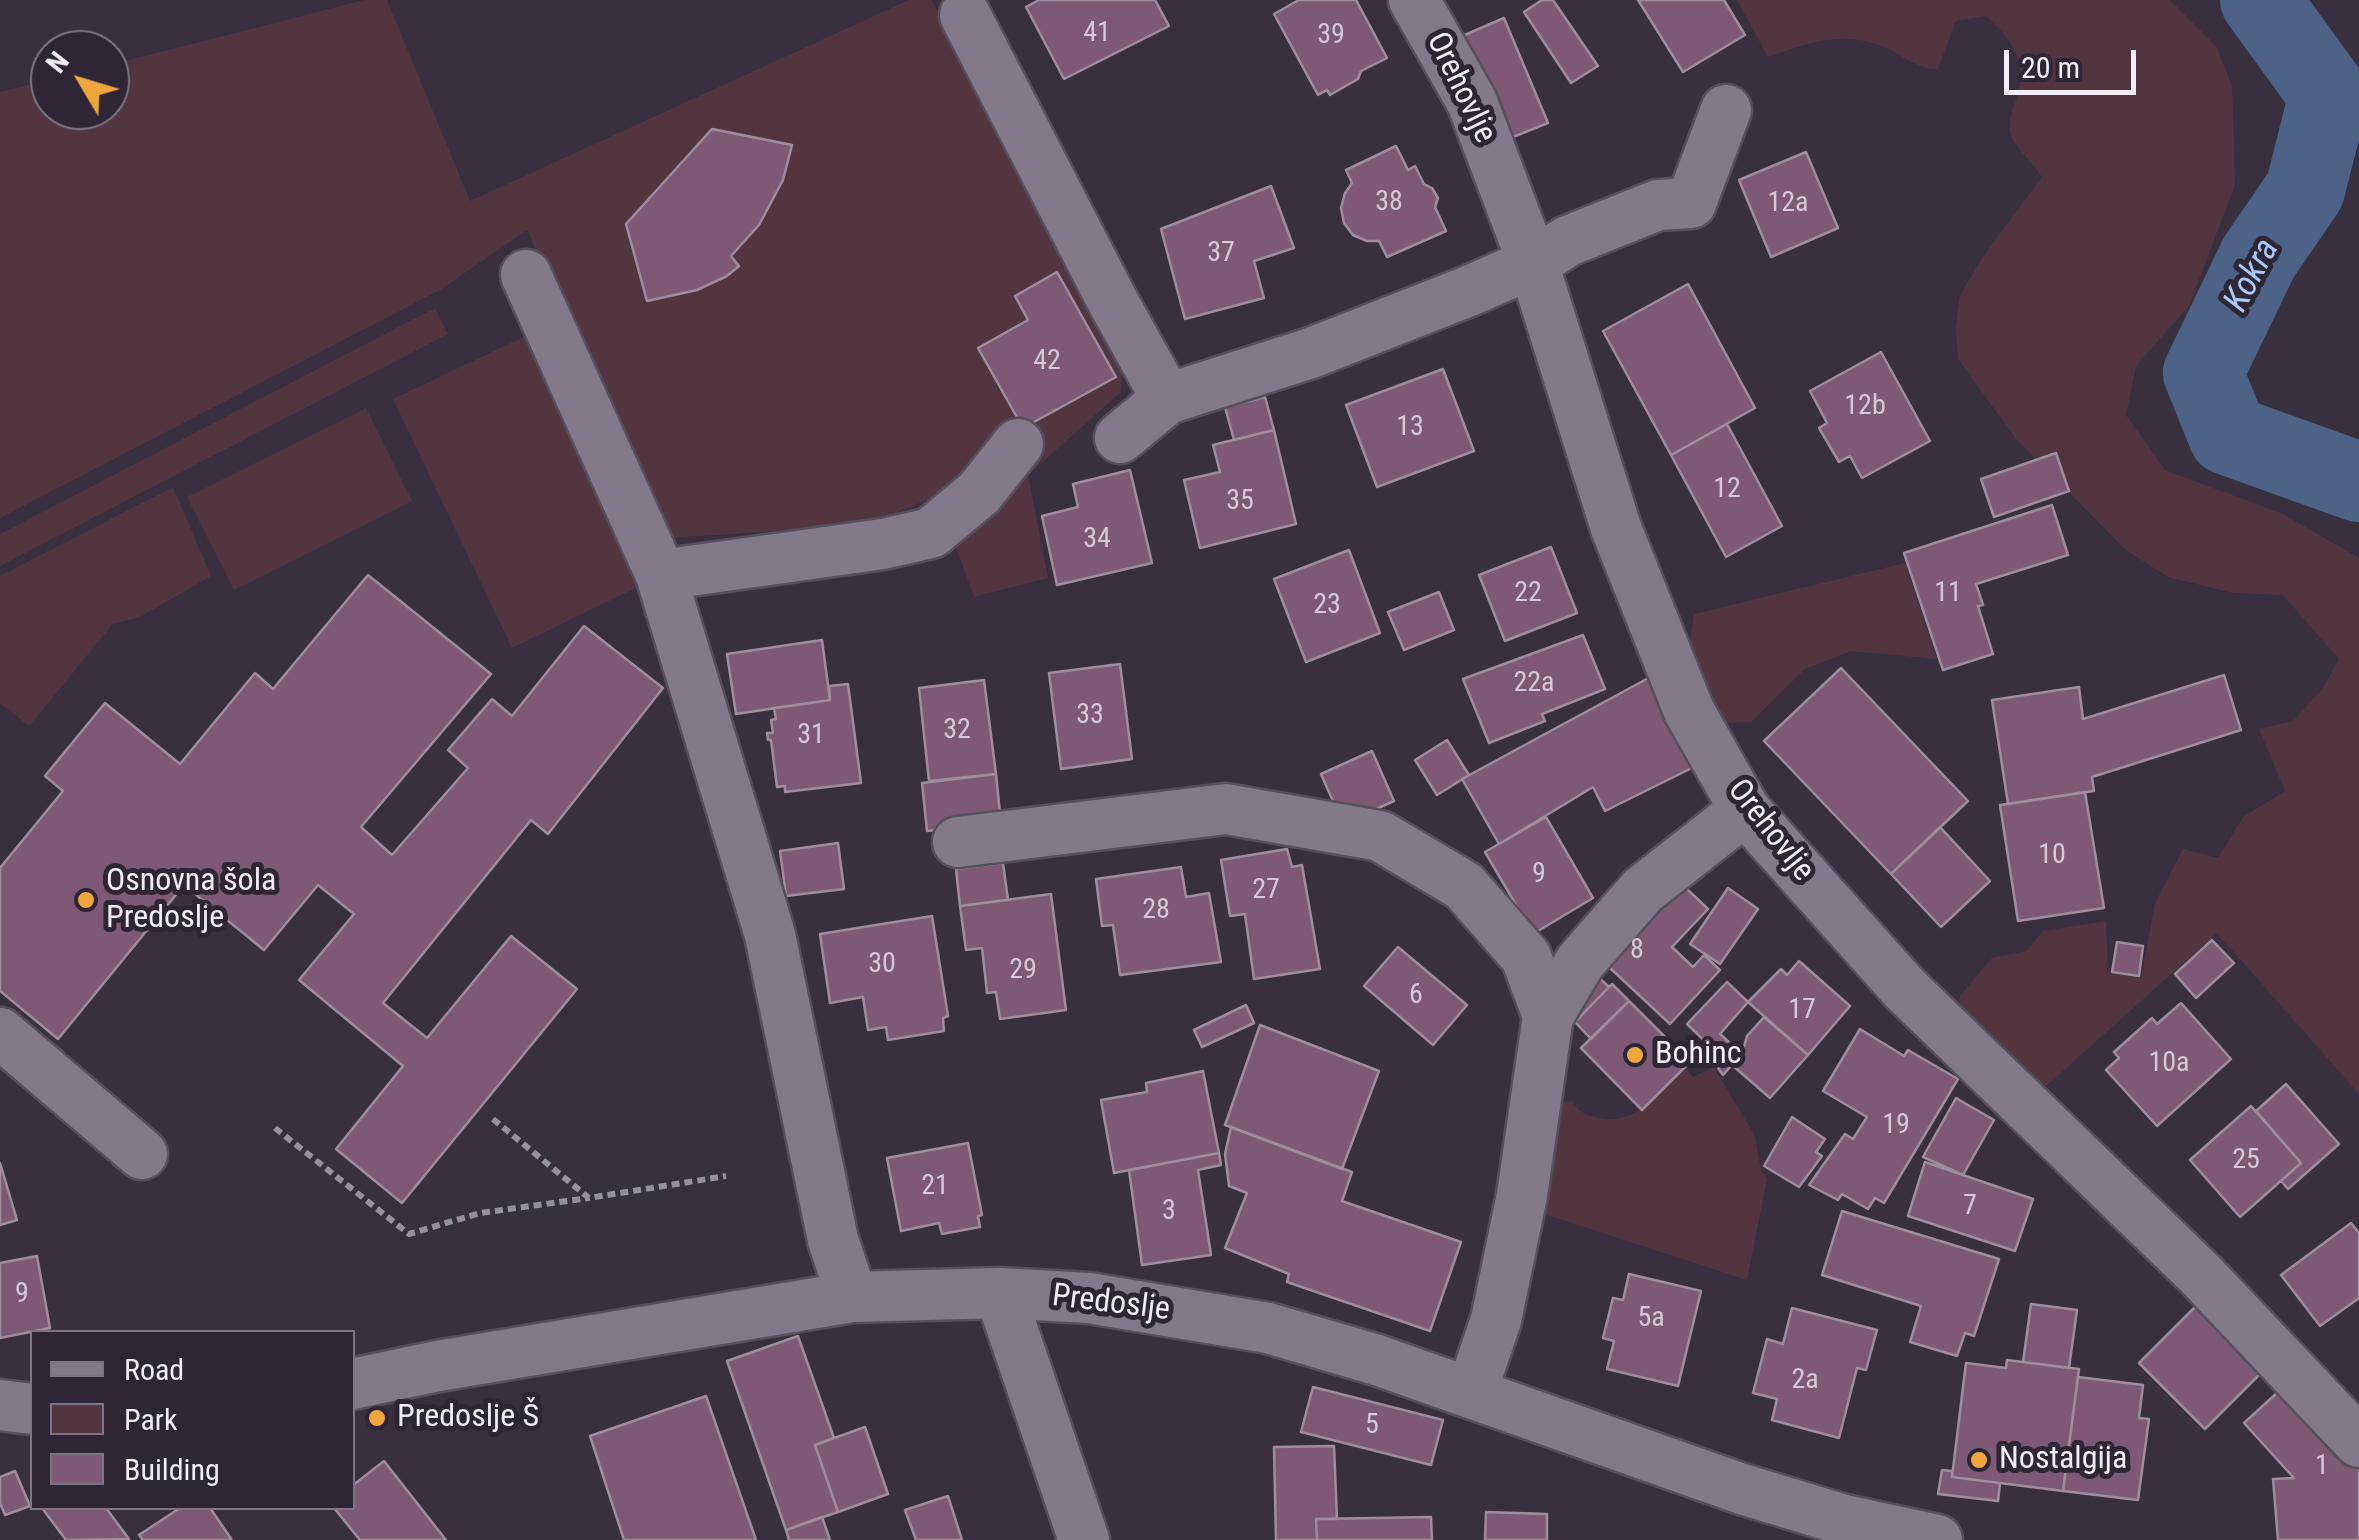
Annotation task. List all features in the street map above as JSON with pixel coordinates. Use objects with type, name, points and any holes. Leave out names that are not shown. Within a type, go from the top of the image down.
[{"type":"street","name":"Orehovlje","points":[[1414,0],[1472,102],[1532,262],[1616,528],[1689,711],[1745,810],[1904,988],[2202,1275],[2359,1442]]},
{"type":"street","points":[[965,15],[1167,399]]},
{"type":"street","points":[[1120,438],[1167,399],[1311,354],[1469,292],[1568,241],[1658,205],[1691,203],[1726,110]]},
{"type":"street","points":[[526,274],[661,576],[770,935],[833,1240],[852,1297]]},
{"type":"street","points":[[661,576],[883,544],[931,532],[979,494],[1018,444]]},
{"type":"street","points":[[958,842],[1226,809],[1380,836],[1464,886],[1526,957],[1548,1016]]},
{"type":"street","points":[[1471,1393],[1496,1320],[1522,1195],[1548,1016],[1580,962],[1643,890],[1745,810]]},
{"type":"street","points":[[0,1033],[142,1154]]},
{"type":"street","points":[[1000,1293],[1084,1540]]},
{"type":"street","name":"Predoslje","points":[[355,1383],[852,1297],[1000,1293],[1089,1298],[1268,1328],[1377,1360],[1742,1489],[1844,1520],[1937,1540]]},
{"type":"street","points":[[0,1405],[30,1409]]},
{"type":"path","points":[[493,1119],[590,1198]]},
{"type":"path","points":[[275,1128],[409,1234],[480,1213],[726,1176]]},
{"type":"green space","points":[[364,0],[387,0],[470,201],[909,0],[932,0],[1122,350],[1121,392],[1028,475],[1048,578],[974,597],[957,550],[946,492],[896,513],[840,527],[669,538],[527,230],[440,290],[0,518],[0,92],[30,85],[30,130],[130,130],[130,60]]},
{"type":"green space","points":[[1737,0],[2170,0],[2216,46],[2232,86],[2235,185],[2189,306],[2136,366],[2126,415],[2165,470],[2283,514],[2359,558],[2359,1094],[2217,933],[2034,1097],[1960,1020],[1959,997],[1992,958],[2026,951],[2043,931],[2106,921],[2108,972],[2141,978],[2155,903],[2183,849],[2218,858],[2243,817],[2285,791],[2259,729],[2293,721],[2323,688],[2339,659],[2283,595],[2233,593],[2168,577],[2126,550],[2017,440],[1958,359],[1960,295],[1984,255],[2042,177],[2010,132],[2021,75],[2017,56],[2000,29],[1986,16],[1956,21],[1938,69],[1856,39],[1812,43],[1768,57]]},
{"type":"green space","points":[[435,308],[448,334],[0,566],[0,534]]},
{"type":"green space","points":[[530,334],[648,582],[512,648],[393,399]]},
{"type":"green space","points":[[366,408],[412,501],[234,590],[187,497]]},
{"type":"green space","points":[[173,487],[211,576],[140,617],[113,624],[29,726],[0,703],[0,576]]},
{"type":"green space","points":[[1905,563],[1937,659],[1851,651],[1805,669],[1751,722],[1716,723],[1687,657],[1694,614]]},
{"type":"green space","points":[[1685,1066],[1693,1077],[1714,1067],[1755,1136],[1761,1170],[1767,1179],[1747,1280],[1532,1210],[1546,1145],[1561,1102],[1572,1101],[1594,1117],[1624,1117],[1647,1104]]},
{"type":"building","points":[[1039,0],[1155,0],[1169,26],[1064,79],[1026,7]]},
{"type":"building","points":[[1299,0],[1356,0],[1387,58],[1361,71],[1358,79],[1330,95],[1327,90],[1318,95],[1274,14]]},
{"type":"building","points":[[1542,0],[1553,0],[1598,66],[1571,83],[1524,12]]},
{"type":"building","points":[[1638,0],[1724,0],[1745,35],[1683,72]]},
{"type":"building","points":[[1504,18],[1548,123],[1503,141],[1460,37]]},
{"type":"building","points":[[712,129],[792,145],[783,180],[759,225],[731,256],[739,266],[697,290],[647,301],[626,224]]},
{"type":"building","points":[[1396,146],[1408,170],[1415,166],[1424,184],[1438,198],[1435,207],[1446,231],[1387,257],[1379,241],[1353,235],[1344,223],[1341,208],[1352,183],[1346,170]]},
{"type":"building","points":[[1806,152],[1838,228],[1771,257],[1739,180]]},
{"type":"building","points":[[1271,186],[1294,248],[1254,261],[1264,298],[1185,319],[1161,229]]},
{"type":"building","points":[[1057,272],[1116,377],[1023,428],[978,348],[1028,320],[1015,296]]},
{"type":"building","points":[[1688,284],[1755,408],[1671,455],[1603,331]]},
{"type":"building","points":[[1881,352],[1930,441],[1862,478],[1850,456],[1839,462],[1819,428],[1827,423],[1810,391]]},
{"type":"building","points":[[1443,369],[1474,451],[1377,487],[1346,405]]},
{"type":"building","points":[[1265,397],[1274,430],[1234,440],[1225,407]]},
{"type":"building","points":[[1727,424],[1782,526],[1726,557],[1671,455]]},
{"type":"building","points":[[1274,430],[1296,524],[1200,548],[1184,480],[1220,472],[1213,445]]},
{"type":"building","points":[[2056,453],[2069,491],[1994,517],[1981,479]]},
{"type":"building","points":[[1130,470],[1152,563],[1057,585],[1042,516],[1078,507],[1073,484]]},
{"type":"building","points":[[2052,505],[2068,555],[1976,584],[1983,605],[1978,606],[1993,654],[1943,670],[1904,553]]},
{"type":"building","points":[[1551,547],[1577,613],[1505,641],[1479,575]]},
{"type":"building","points":[[1349,550],[1380,633],[1306,662],[1274,579]]},
{"type":"building","name":"Osnovna šola Predoslje","points":[[368,575],[491,674],[361,827],[392,855],[468,768],[448,750],[492,699],[512,716],[584,626],[663,688],[548,834],[531,820],[383,1003],[427,1038],[511,936],[577,989],[402,1203],[336,1149],[403,1066],[299,980],[354,914],[318,885],[264,950],[184,885],[58,1039],[0,991],[0,868],[63,791],[45,776],[105,703],[180,764],[255,673],[273,689]]},
{"type":"building","points":[[1439,592],[1454,630],[1404,650],[1388,612]]},
{"type":"building","points":[[1583,635],[1605,689],[1542,714],[1545,721],[1489,743],[1463,679]]},
{"type":"building","points":[[822,640],[830,700],[736,714],[727,654]]},
{"type":"building","points":[[1120,664],[1132,759],[1061,769],[1049,673]]},
{"type":"building","points":[[1841,668],[1968,801],[1891,874],[1764,741]]},
{"type":"building","points":[[1654,675],[1698,765],[1605,811],[1593,787],[1499,844],[1462,779]]},
{"type":"building","points":[[2224,675],[2241,730],[2092,777],[2094,791],[2008,804],[1992,700],[2079,687],[2083,719]]},
{"type":"building","points":[[984,680],[996,774],[929,781],[919,688]]},
{"type":"building","points":[[848,684],[861,783],[785,792],[785,786],[777,787],[767,733],[773,733],[774,708],[830,700],[829,686]]},
{"type":"building","points":[[1447,740],[1469,775],[1437,795],[1415,760]]},
{"type":"building","points":[[1372,751],[1394,801],[1343,824],[1321,774]]},
{"type":"building","points":[[996,774],[1001,823],[927,831],[922,783]]},
{"type":"building","points":[[2085,792],[2104,908],[2018,921],[2000,805]]},
{"type":"building","points":[[1546,817],[1593,898],[1533,934],[1485,852]]},
{"type":"building","points":[[1940,827],[1990,881],[1941,927],[1891,874]]},
{"type":"building","points":[[838,843],[844,889],[786,896],[780,851]]},
{"type":"building","points":[[1287,849],[1292,867],[1302,865],[1320,969],[1254,979],[1245,914],[1230,916],[1221,860]]},
{"type":"building","points":[[1003,863],[1008,900],[960,906],[956,869]]},
{"type":"building","points":[[1181,867],[1186,897],[1209,893],[1221,962],[1120,975],[1113,925],[1102,926],[1096,879]]},
{"type":"building","points":[[1671,874],[1708,909],[1672,947],[1693,967],[1704,955],[1720,970],[1670,1024],[1595,954]]},
{"type":"building","points":[[1728,888],[1758,909],[1720,964],[1690,944]]},
{"type":"building","points":[[1051,894],[1066,1010],[1000,1019],[996,992],[987,993],[982,948],[966,950],[960,906]]},
{"type":"building","points":[[932,916],[948,1016],[943,1018],[944,1031],[888,1040],[886,1027],[868,1030],[863,997],[830,1003],[820,934]]},
{"type":"building","points":[[2212,940],[2234,963],[2196,998],[2175,974]]},
{"type":"building","points":[[2117,942],[2143,946],[2139,976],[2112,972]]},
{"type":"building","points":[[1398,947],[1467,1005],[1433,1045],[1364,986]]},
{"type":"building","points":[[1799,961],[1850,1006],[1808,1055],[1748,1002],[1781,969],[1787,975]]},
{"type":"building","points":[[1596,975],[1609,987],[1578,1019],[1565,1007]]},
{"type":"building","points":[[1727,982],[1748,1002],[1720,1034],[1742,1054],[1747,1036],[1764,1017],[1808,1055],[1770,1098],[1732,1065],[1723,1075],[1704,1049],[1709,1045],[1687,1024]]},
{"type":"building","points":[[1612,984],[1629,1001],[1591,1039],[1575,1022]]},
{"type":"building","name":"Bohinc","points":[[1629,1001],[1690,1062],[1642,1110],[1581,1048]]},
{"type":"building","points":[[2181,1003],[2231,1059],[2157,1126],[2106,1070],[2119,1058],[2114,1052],[2152,1018],[2157,1024]]},
{"type":"building","points":[[1246,1005],[1254,1023],[1202,1047],[1194,1030]]},
{"type":"building","points":[[1260,1025],[1379,1071],[1342,1169],[1225,1125]]},
{"type":"building","points":[[1860,1029],[1904,1056],[1908,1050],[1958,1079],[1884,1203],[1875,1198],[1868,1209],[1842,1194],[1838,1200],[1809,1185],[1845,1134],[1853,1139],[1867,1117],[1823,1091]]},
{"type":"building","points":[[1203,1071],[1219,1153],[1114,1173],[1101,1100],[1147,1092],[1146,1083]]},
{"type":"building","points":[[2286,1084],[2339,1144],[2288,1189],[2281,1181],[2301,1163],[2256,1111]]},
{"type":"building","points":[[1956,1098],[1994,1120],[1963,1175],[1923,1157]]},
{"type":"building","points":[[2251,1106],[2301,1163],[2240,1217],[2190,1160]]},
{"type":"building","points":[[1792,1117],[1825,1139],[1816,1152],[1822,1156],[1799,1187],[1764,1166]]},
{"type":"building","points":[[1231,1127],[1352,1172],[1342,1201],[1461,1242],[1430,1331],[1287,1282],[1289,1274],[1225,1248],[1247,1193],[1229,1186],[1225,1154]]},
{"type":"building","points":[[968,1143],[982,1215],[978,1216],[980,1227],[942,1234],[939,1223],[901,1231],[887,1158]]},
{"type":"building","points":[[1219,1153],[1221,1165],[1198,1170],[1211,1255],[1142,1265],[1129,1170]]},
{"type":"building","points":[[1925,1162],[2033,1199],[2015,1251],[1908,1216]]},
{"type":"building","points":[[0,1163],[17,1220],[0,1225]]},
{"type":"building","points":[[1842,1211],[1999,1259],[1974,1336],[1965,1333],[1957,1356],[1910,1342],[1921,1306],[1822,1275]]},
{"type":"building","points":[[2351,1223],[2359,1233],[2359,1298],[2320,1326],[2281,1275]]},
{"type":"building","points":[[37,1256],[50,1328],[0,1338],[0,1263]]},
{"type":"building","points":[[1629,1274],[1701,1291],[1678,1386],[1607,1369],[1614,1341],[1603,1338],[1613,1298],[1623,1300]]},
{"type":"building","points":[[2031,1304],[2077,1310],[2069,1368],[2023,1362]]},
{"type":"building","points":[[2197,1305],[2263,1371],[2205,1429],[2139,1363]]},
{"type":"building","points":[[1792,1308],[1877,1330],[1866,1370],[1857,1368],[1839,1438],[1772,1420],[1777,1399],[1753,1393],[1767,1339],[1783,1344]]},
{"type":"building","points":[[798,1336],[834,1438],[815,1445],[838,1512],[786,1530],[727,1361]]},
{"type":"building","points":[[2007,1360],[2079,1369],[2063,1491],[1952,1477],[1966,1363],[2006,1368]]},
{"type":"building","points":[[2078,1377],[2143,1385],[2139,1418],[2149,1419],[2138,1500],[2063,1491]]},
{"type":"building","points":[[2290,1381],[2359,1456],[2359,1540],[2278,1540],[2273,1479],[2294,1478],[2244,1423]]},
{"type":"building","points":[[1313,1387],[1443,1420],[1431,1465],[1301,1432]]},
{"type":"building","points":[[706,1396],[756,1540],[624,1540],[590,1436]]},
{"type":"building","points":[[865,1427],[888,1494],[838,1512],[815,1445]]},
{"type":"building","points":[[1334,1446],[1337,1519],[1316,1519],[1317,1540],[1276,1540],[1274,1447]]},
{"type":"building","points":[[384,1461],[446,1540],[360,1540],[336,1510],[355,1510],[355,1484]]},
{"type":"building","points":[[1942,1470],[1952,1471],[1952,1477],[2000,1483],[1998,1501],[1938,1494]]},
{"type":"building","points":[[15,1471],[30,1506],[5,1515],[0,1503],[0,1477]]},
{"type":"building","points":[[948,1496],[962,1540],[916,1540],[905,1510]]},
{"type":"building","points":[[44,1510],[107,1510],[129,1539],[66,1540]]},
{"type":"building","points":[[177,1510],[211,1510],[232,1540],[143,1540],[139,1535]]},
{"type":"building","points":[[1486,1512],[1547,1514],[1547,1540],[1485,1540]]},
{"type":"building","points":[[822,1517],[830,1540],[789,1540],[786,1530]]},
{"type":"building","points":[[1431,1517],[1432,1540],[1317,1540],[1316,1519]]},
{"type":"waterway","name":"Kokra","points":[[2260,0],[2329,95],[2305,190],[2259,257],[2203,373],[2228,435],[2359,482]]},
{"type":"place","name":"Osnovna šola Predoslje","points":[[86,900]]},
{"type":"place","name":"Bohinc","points":[[1635,1055]]},
{"type":"place","name":"Predoslje Š","points":[[377,1418]]},
{"type":"place","name":"Nostalgija","points":[[1979,1460]]}]
